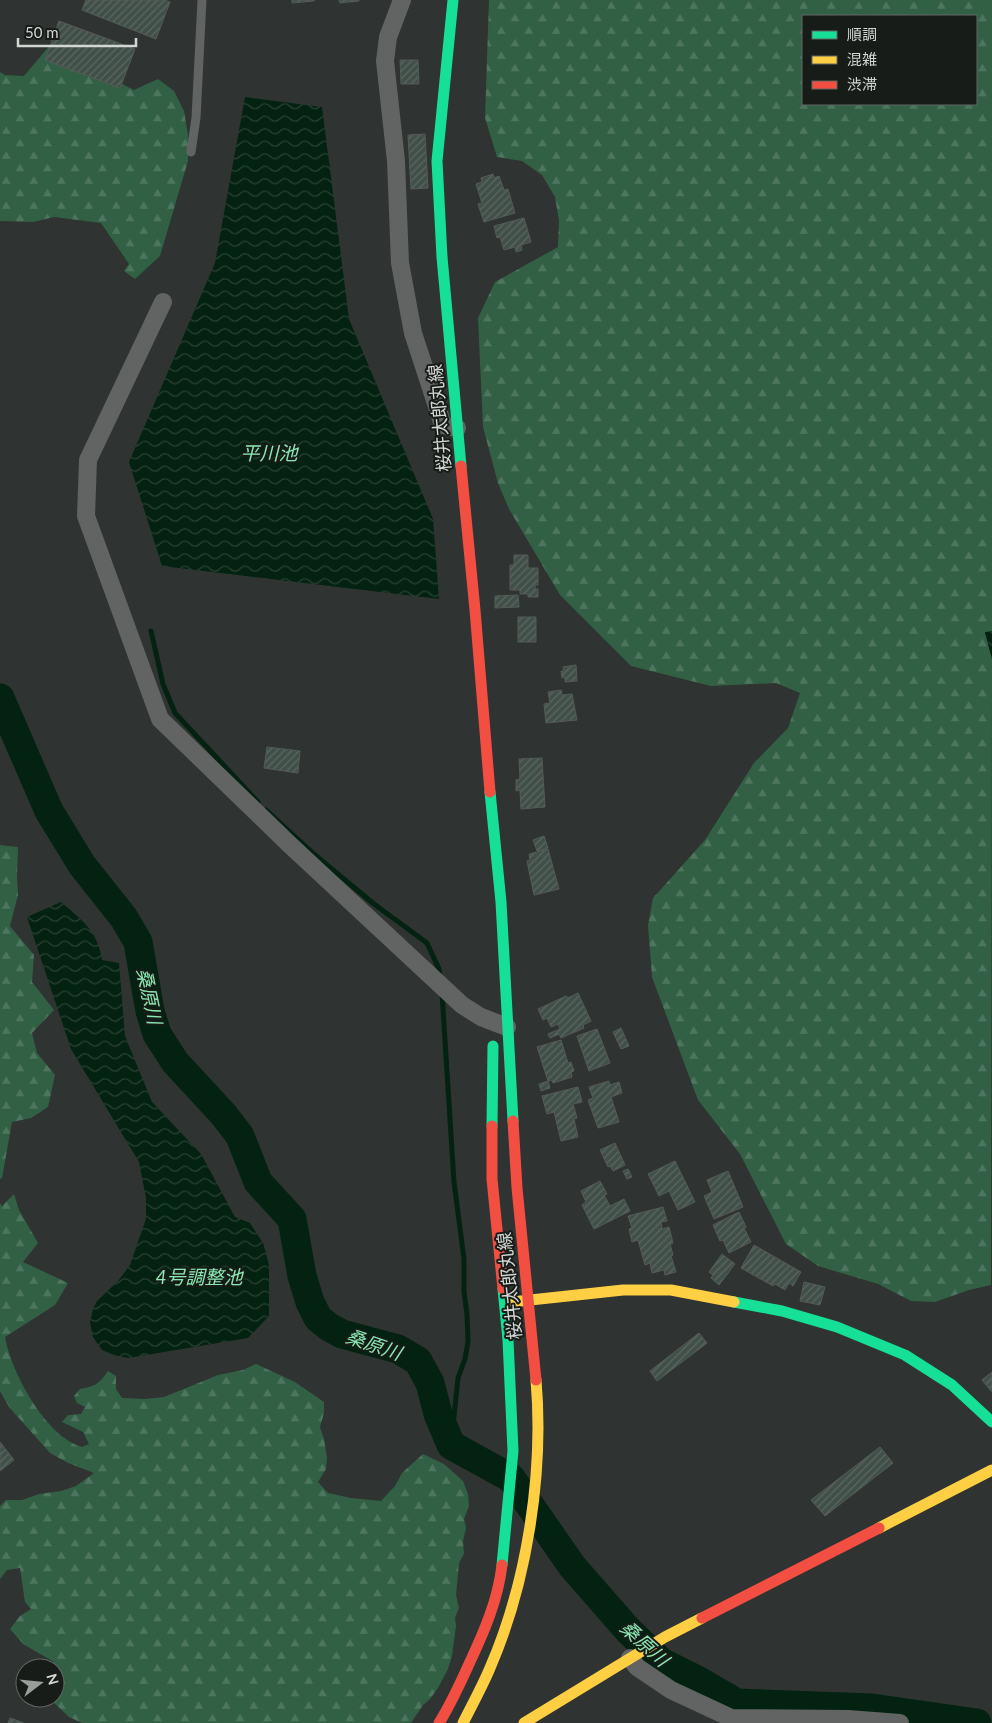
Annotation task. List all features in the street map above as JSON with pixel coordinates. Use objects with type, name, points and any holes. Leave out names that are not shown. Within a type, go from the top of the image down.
[{"type":"main road","name":"桜井太郎丸線","points":[[439,1723],[450,1705],[486,1627],[500,1580],[513,1452],[508,1340],[492,1180],[501,902],[493,834],[475,610],[456,428],[442,257],[438,161],[440,120],[453,0]]},
{"type":"main road","name":"桜井太郎丸線","points":[[493,834],[493,966]]},
{"type":"main road","name":"桜井太郎丸線","points":[[466,1722],[490,1668],[508,1620],[526,1550],[538,1462],[538,1401],[529,1300],[498,1021]]},
{"type":"main road","points":[[504,1303],[623,1290],[671,1290],[782,1311],[837,1327],[904,1355],[952,1385],[992,1422]]},
{"type":"main road","points":[[524,1723],[660,1640],[992,1470]]},
{"type":"street","points":[[402,0],[388,37],[386,61],[396,161],[400,263],[414,332],[443,425],[456,428]]},
{"type":"street","points":[[163,302],[88,460],[86,516],[160,719],[289,844],[462,1005],[481,1017],[498,1021]]},
{"type":"street","points":[[634,1656],[637,1667],[671,1690],[731,1718],[848,1719],[900,1723]]},
{"type":"lane","points":[[191,152],[196,118],[202,0]]},
{"type":"green space","points":[[489,0],[992,0],[992,631],[985,633],[992,659],[991,1285],[969,1290],[935,1302],[911,1301],[878,1284],[818,1266],[786,1244],[740,1154],[698,1100],[652,977],[648,925],[653,898],[705,840],[754,763],[788,728],[800,693],[776,683],[711,686],[631,666],[560,595],[509,509],[498,483],[483,427],[478,318],[495,282],[558,247],[559,221],[555,197],[542,175],[522,161],[497,157],[485,118]]},
{"type":"green space","points":[[51,44],[108,69],[122,84],[134,90],[158,79],[174,91],[184,111],[188,135],[188,161],[160,256],[135,279],[124,271],[129,264],[101,223],[54,217],[33,222],[0,221],[0,72],[5,75],[24,76]]},
{"type":"green space","points":[[0,845],[18,847],[18,895],[10,926],[34,955],[32,982],[54,1010],[32,1033],[37,1053],[55,1075],[48,1107],[31,1118],[12,1122],[2,1178],[0,1179]]},
{"type":"green space","points":[[14,1194],[19,1210],[38,1243],[23,1262],[68,1283],[55,1305],[5,1337],[14,1368],[32,1401],[43,1417],[69,1441],[82,1447],[89,1444],[83,1432],[62,1422],[68,1415],[81,1414],[85,1407],[77,1403],[74,1396],[80,1389],[97,1384],[108,1371],[116,1376],[116,1389],[122,1398],[145,1399],[164,1397],[218,1375],[243,1370],[256,1364],[295,1382],[324,1402],[324,1413],[320,1427],[327,1457],[326,1469],[318,1482],[328,1493],[351,1498],[381,1501],[395,1486],[402,1473],[423,1454],[444,1464],[463,1481],[468,1494],[469,1506],[464,1519],[466,1528],[463,1541],[464,1554],[459,1563],[456,1595],[459,1608],[455,1618],[456,1626],[452,1656],[448,1669],[438,1688],[411,1723],[82,1723],[69,1717],[60,1708],[65,1708],[65,1658],[47,1658],[23,1644],[10,1629],[20,1616],[31,1609],[25,1602],[20,1568],[7,1570],[0,1579],[0,1506],[6,1500],[22,1500],[39,1494],[61,1491],[76,1486],[94,1473],[68,1463],[50,1453],[9,1407],[0,1391],[0,1203],[2,1206]]},
{"type":"water","name":"平川池","points":[[245,97],[322,107],[349,319],[433,519],[439,599],[162,566],[129,462],[215,263]]},
{"type":"water","points":[[992,631],[992,659],[985,632]]},
{"type":"water","name":"4号調整池","points":[[61,902],[82,920],[93,933],[102,960],[119,963],[125,1036],[152,1102],[201,1154],[235,1217],[250,1223],[263,1243],[269,1265],[269,1316],[248,1338],[128,1358],[102,1350],[93,1337],[90,1322],[93,1309],[97,1301],[118,1281],[130,1265],[146,1219],[146,1198],[139,1162],[71,1049],[27,917]]},
{"type":"building","points":[[86,0],[164,0],[170,2],[156,39],[82,10]]},
{"type":"building","points":[[292,0],[314,0],[314,1],[292,3]]},
{"type":"building","points":[[339,0],[359,0],[359,1],[340,3]]},
{"type":"building","points":[[59,21],[135,49],[120,88],[45,60]]},
{"type":"building","points":[[400,60],[418,60],[419,84],[401,84]]},
{"type":"building","points":[[425,134],[428,188],[411,189],[408,135]]},
{"type":"building","points":[[493,174],[494,178],[499,176],[504,190],[508,189],[515,213],[484,222],[478,204],[482,203],[476,184],[482,182],[481,178]]},
{"type":"building","points":[[524,218],[531,242],[521,245],[522,250],[516,252],[515,247],[504,250],[500,237],[497,238],[494,226]]},
{"type":"building","points":[[514,555],[528,555],[528,568],[538,568],[538,585],[535,585],[535,589],[538,589],[538,597],[528,597],[528,594],[520,594],[520,590],[510,590],[510,565],[514,565]]},
{"type":"building","points":[[518,595],[519,607],[495,608],[495,596]]},
{"type":"building","points":[[518,617],[536,617],[536,642],[518,642]]},
{"type":"building","points":[[576,665],[577,681],[565,682],[565,677],[562,678],[561,671],[564,671],[563,667]]},
{"type":"building","points":[[561,690],[562,695],[572,694],[577,720],[546,723],[544,704],[550,703],[548,692]]},
{"type":"building","points":[[267,747],[300,751],[298,773],[264,768]]},
{"type":"building","points":[[542,758],[545,807],[521,809],[520,790],[516,791],[516,780],[520,779],[519,759]]},
{"type":"building","points":[[544,836],[548,848],[537,851],[533,840]]},
{"type":"building","points":[[548,849],[559,889],[534,895],[527,861],[530,860],[529,854]]},
{"type":"building","points":[[578,993],[591,1021],[583,1025],[584,1028],[561,1038],[559,1034],[550,1038],[548,1034],[560,1029],[558,1024],[551,1027],[547,1018],[543,1020],[538,1009],[566,996],[568,998]]},
{"type":"building","points":[[621,1028],[629,1046],[621,1049],[613,1032]]},
{"type":"building","points":[[597,1029],[610,1063],[589,1071],[577,1036]]},
{"type":"building","points":[[561,1040],[568,1063],[571,1062],[574,1071],[571,1072],[572,1077],[553,1083],[552,1080],[548,1081],[537,1047]]},
{"type":"building","points":[[548,1081],[550,1088],[541,1091],[539,1084]]},
{"type":"building","points":[[609,1081],[610,1085],[619,1082],[622,1093],[611,1097],[619,1122],[598,1128],[588,1100],[593,1098],[589,1087]]},
{"type":"building","points":[[578,1087],[582,1102],[573,1104],[577,1118],[574,1119],[578,1137],[561,1141],[554,1112],[547,1114],[542,1096]]},
{"type":"building","points":[[615,1143],[625,1165],[613,1171],[610,1166],[608,1167],[600,1150]]},
{"type":"building","points":[[675,1161],[695,1202],[678,1210],[669,1191],[659,1196],[648,1174]]},
{"type":"building","points":[[628,1169],[632,1177],[627,1179],[623,1171]]},
{"type":"building","points":[[728,1171],[743,1207],[714,1219],[704,1196],[712,1192],[707,1180]]},
{"type":"building","points":[[600,1181],[607,1194],[604,1195],[610,1206],[624,1199],[630,1211],[594,1229],[582,1205],[586,1202],[581,1191]]},
{"type":"building","points":[[663,1207],[667,1221],[661,1222],[662,1229],[669,1227],[673,1243],[670,1244],[673,1255],[671,1256],[676,1272],[665,1275],[664,1270],[652,1273],[650,1263],[645,1265],[638,1240],[632,1242],[629,1229],[632,1228],[628,1216]]},
{"type":"building","points":[[739,1212],[751,1242],[729,1253],[723,1240],[720,1241],[713,1225]]},
{"type":"building","points":[[754,1245],[801,1272],[793,1286],[789,1283],[785,1290],[775,1284],[773,1286],[741,1268]]},
{"type":"building","points":[[722,1254],[735,1264],[719,1285],[711,1278],[713,1275],[709,1272]]},
{"type":"building","points":[[804,1282],[825,1287],[820,1305],[800,1301]]},
{"type":"building","points":[[699,1333],[707,1343],[657,1381],[650,1371]]},
{"type":"building","points":[[992,1372],[992,1391],[991,1391],[982,1380]]},
{"type":"building","points":[[0,1442],[14,1460],[0,1471]]},
{"type":"building","points":[[880,1447],[893,1463],[825,1516],[811,1500]]},
{"type":"building","points":[[10,1718],[24,1723],[8,1723]]},
{"type":"waterway","points":[[151,631],[163,684],[175,713],[258,802]]},
{"type":"waterway","name":"桑原川","points":[[0,698],[49,811],[82,865],[124,918],[138,942],[150,1011],[157,1034],[175,1062],[224,1115],[240,1136],[258,1182],[292,1219],[302,1276],[310,1302],[318,1318],[342,1334],[398,1349],[418,1361],[430,1383],[438,1414],[451,1445],[511,1478],[572,1566],[628,1630],[661,1662],[737,1703],[872,1708],[977,1723]]},
{"type":"waterway","points":[[266,810],[315,855],[374,904],[427,943],[439,969],[440,977]]},
{"type":"waterway","points":[[442,993],[454,1182],[464,1259],[464,1292],[468,1342],[465,1359],[458,1378],[451,1445]]},
{"type":"traffic: fast","points":[[453,0],[437,161],[442,257],[461,466]]},
{"type":"traffic: fast","points":[[490,792],[501,902],[513,1121]]},
{"type":"traffic: fast","points":[[492,1126],[493,1046]]},
{"type":"traffic: fast","points":[[502,1565],[513,1451],[508,1340],[503,1289]]},
{"type":"traffic: fast","points":[[734,1302],[782,1311],[837,1327],[905,1355],[952,1385],[992,1422]]},
{"type":"traffic: slow","points":[[512,1302],[623,1290],[671,1290],[734,1302]]},
{"type":"traffic: slow","points":[[463,1723],[487,1675],[503,1635],[523,1564],[535,1490],[538,1416],[536,1380]]},
{"type":"traffic: slow","points":[[879,1528],[992,1470]]},
{"type":"traffic: slow","points":[[524,1723],[665,1637],[702,1618]]},
{"type":"traffic: jam","points":[[461,466],[490,792]]},
{"type":"traffic: jam","points":[[513,1121],[517,1188],[536,1380]]},
{"type":"traffic: jam","points":[[492,1126],[492,1179],[503,1289]]},
{"type":"traffic: jam","points":[[702,1618],[879,1528]]},
{"type":"traffic: jam","points":[[439,1723],[459,1686],[485,1628],[494,1603],[502,1565]]}]
